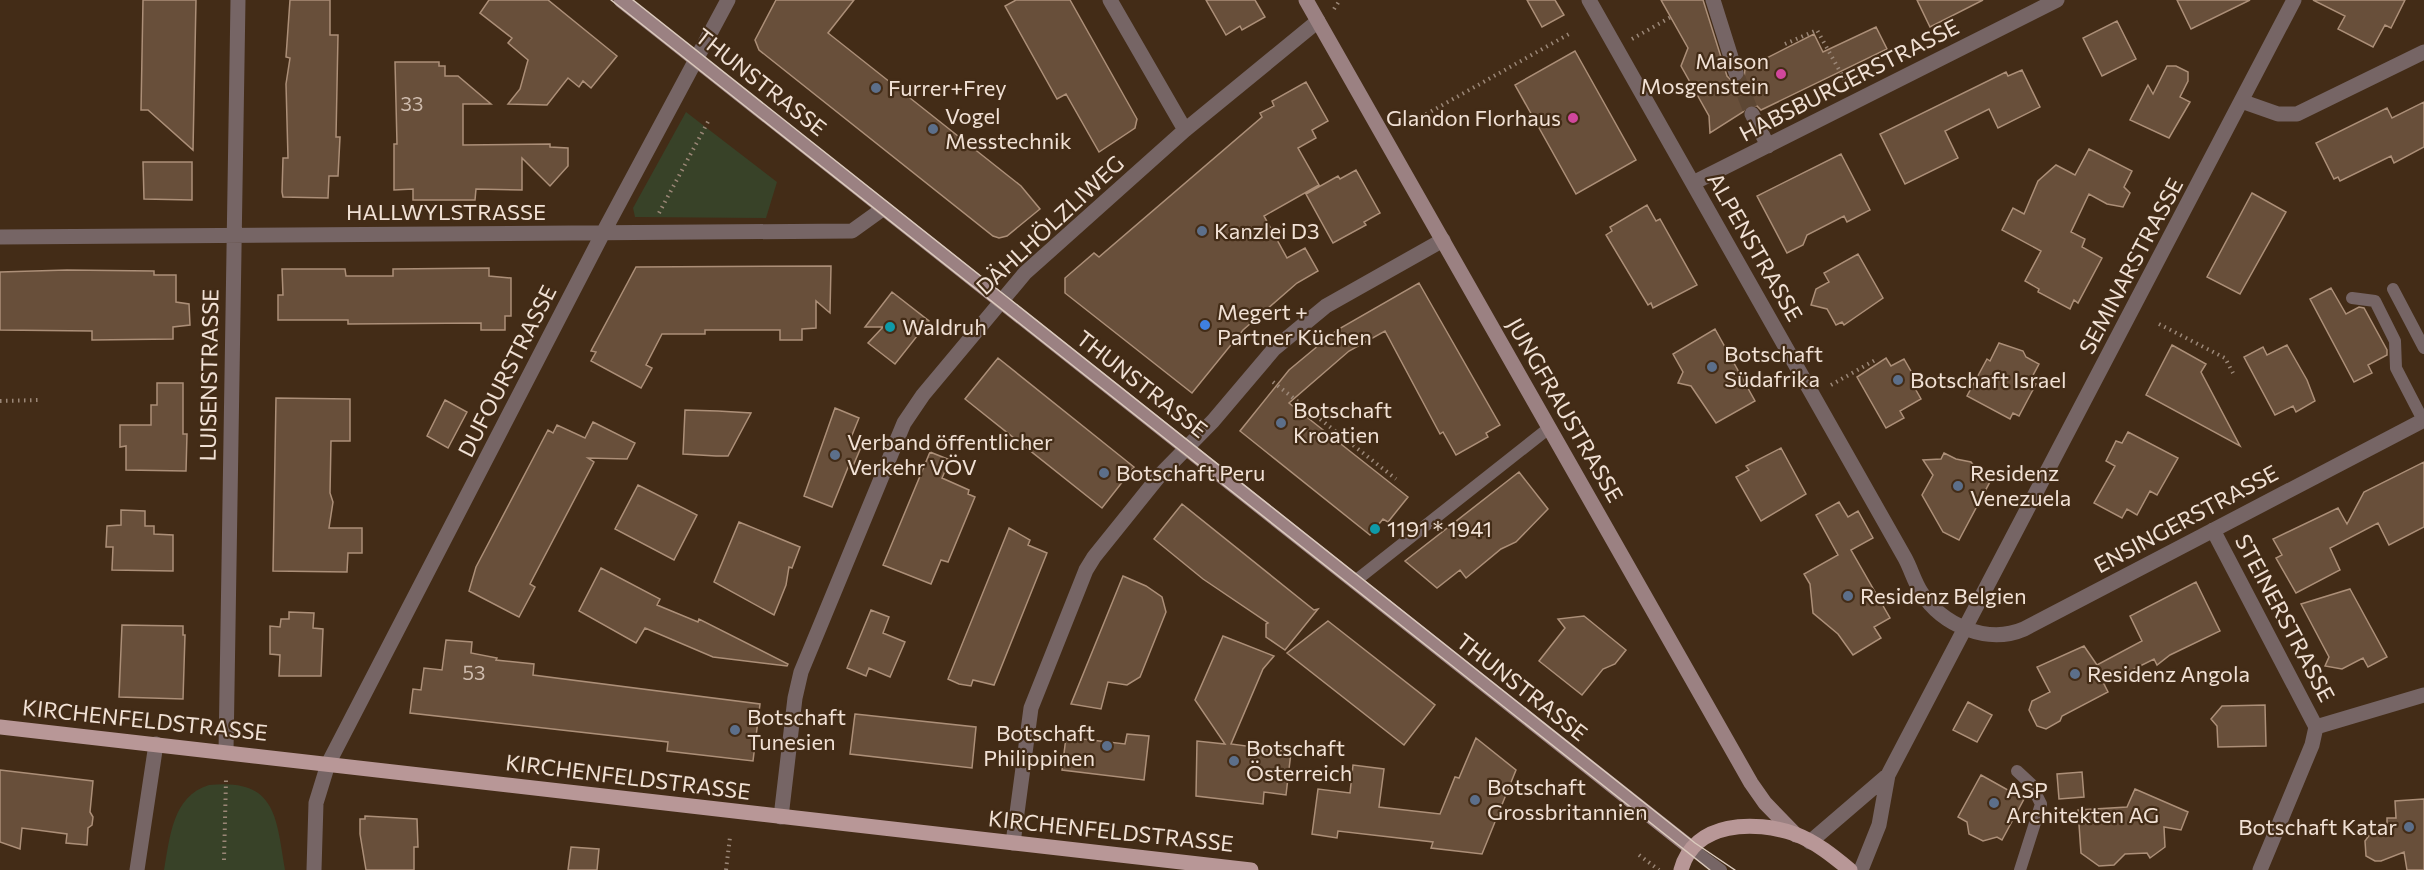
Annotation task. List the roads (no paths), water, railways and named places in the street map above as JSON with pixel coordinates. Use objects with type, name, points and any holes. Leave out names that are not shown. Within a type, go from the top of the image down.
[{"type":"main road","name":"KIRCHENFELDSTRASSE","points":[[0,727],[1251,870]]},
{"type":"main road","points":[[1681,870],[1691,848],[1704,837],[1722,829],[1760,827],[1796,835],[1850,870]]},
{"type":"street","name":"LUISENSTRASSE","points":[[226,752],[238,0]]},
{"type":"street","name":"THUNSTRASSE","points":[[621,0],[1691,848]]},
{"type":"street","name":"DUFOURSTRASSE","points":[[314,870],[316,802],[328,764],[603,233],[728,0]]},
{"type":"street","points":[[1110,0],[1185,130]]},
{"type":"street","name":"JUNGFRAUSTRASSE","points":[[1306,0],[1751,783],[1765,802],[1796,835]]},
{"type":"street","name":"ALPENSTRASSE","points":[[1589,0],[1905,558],[1922,594],[1941,614],[1965,628]]},
{"type":"street","points":[[1713,0],[1736,73]]},
{"type":"street","name":"HABSBURGERSTRASSE","points":[[1693,183],[2057,0]]},
{"type":"street","name":"SEMINARSTRASSE","points":[[1860,870],[1879,825],[1888,775],[2295,0]]},
{"type":"street","name":"DÄHLHÖLZLIWEG","points":[[781,817],[798,683],[904,423],[918,402],[1000,300],[1025,273],[1185,130],[1318,21]]},
{"type":"street","points":[[2241,101],[2278,114],[2297,114],[2424,52]]},
{"type":"street","points":[[1752,114],[1768,146]]},
{"type":"street","name":"HALLWYLSTRASSE","points":[[0,237],[852,231],[884,208]]},
{"type":"street","points":[[1013,843],[1031,708],[1086,570],[1160,475],[1213,421],[1268,355],[1320,310],[1443,240]]},
{"type":"street","name":"ENSINGERSTRASSE","points":[[1965,628],[1992,636],[2012,634],[2423,420]]},
{"type":"street","name":"STEINERSTRASSE","points":[[2213,530],[2316,727],[2312,745],[2260,870]]},
{"type":"street","name":"STEINERSTRASSE","points":[[2316,727],[2424,694]]},
{"type":"street","points":[[137,870],[156,744]]},
{"type":"street","name":"SEMINARSTRASSE","points":[[1810,842],[1888,775]]},
{"type":"lane","points":[[2393,289],[2424,348]]},
{"type":"lane","points":[[2352,298],[2374,301],[2396,341],[2396,368],[2423,420]]},
{"type":"lane","points":[[1354,582],[1549,428]]},
{"type":"lane","points":[[2017,771],[2031,784],[2041,804],[2020,870]]},
{"type":"lane","points":[[1691,848],[1721,870]]},
{"type":"tunnel","points":[[1736,73],[1752,114]]},
{"type":"tram line","points":[[611,0],[1710,870]]},
{"type":"tram line","points":[[633,0],[1695,843],[1735,870]]},
{"type":"place","name":"Maison Mosgenstein","points":[[1781,74]]},
{"type":"place","name":"Furrer+Frey","points":[[876,88]]},
{"type":"place","name":"Glandon Florhaus","points":[[1573,118]]},
{"type":"place","name":"Vogel Messtechnik","points":[[933,129]]},
{"type":"place","name":"Kanzlei D3","points":[[1202,231]]},
{"type":"place","name":"Megert + Partner Küchen","points":[[1205,325]]},
{"type":"place","name":"Waldruh","points":[[890,327]]},
{"type":"place","name":"Botschaft Südafrika","points":[[1712,367]]},
{"type":"place","name":"Botschaft Israel","points":[[1898,380]]},
{"type":"place","name":"Botschaft Kroatien","points":[[1281,423]]},
{"type":"place","name":"Verband öffentlicher Verkehr VÖV","points":[[835,455]]},
{"type":"place","name":"Botschaft Peru","points":[[1104,473]]},
{"type":"place","name":"Residenz Venezuela","points":[[1958,486]]},
{"type":"place","name":"1191 * 1941","points":[[1375,529]]},
{"type":"place","name":"Residenz Belgien","points":[[1848,596]]},
{"type":"place","name":"Residenz Angola","points":[[2075,674]]},
{"type":"place","name":"Botschaft Tunesien","points":[[735,730]]},
{"type":"place","name":"Botschaft Philippinen","points":[[1107,746]]},
{"type":"place","name":"Botschaft Österreich","points":[[1234,761]]},
{"type":"place","name":"Botschaft Grossbritannien","points":[[1475,800]]},
{"type":"place","name":"ASP Architekten AG","points":[[1994,803]]},
{"type":"place","name":"Botschaft Katar","points":[[2409,827]]}]
